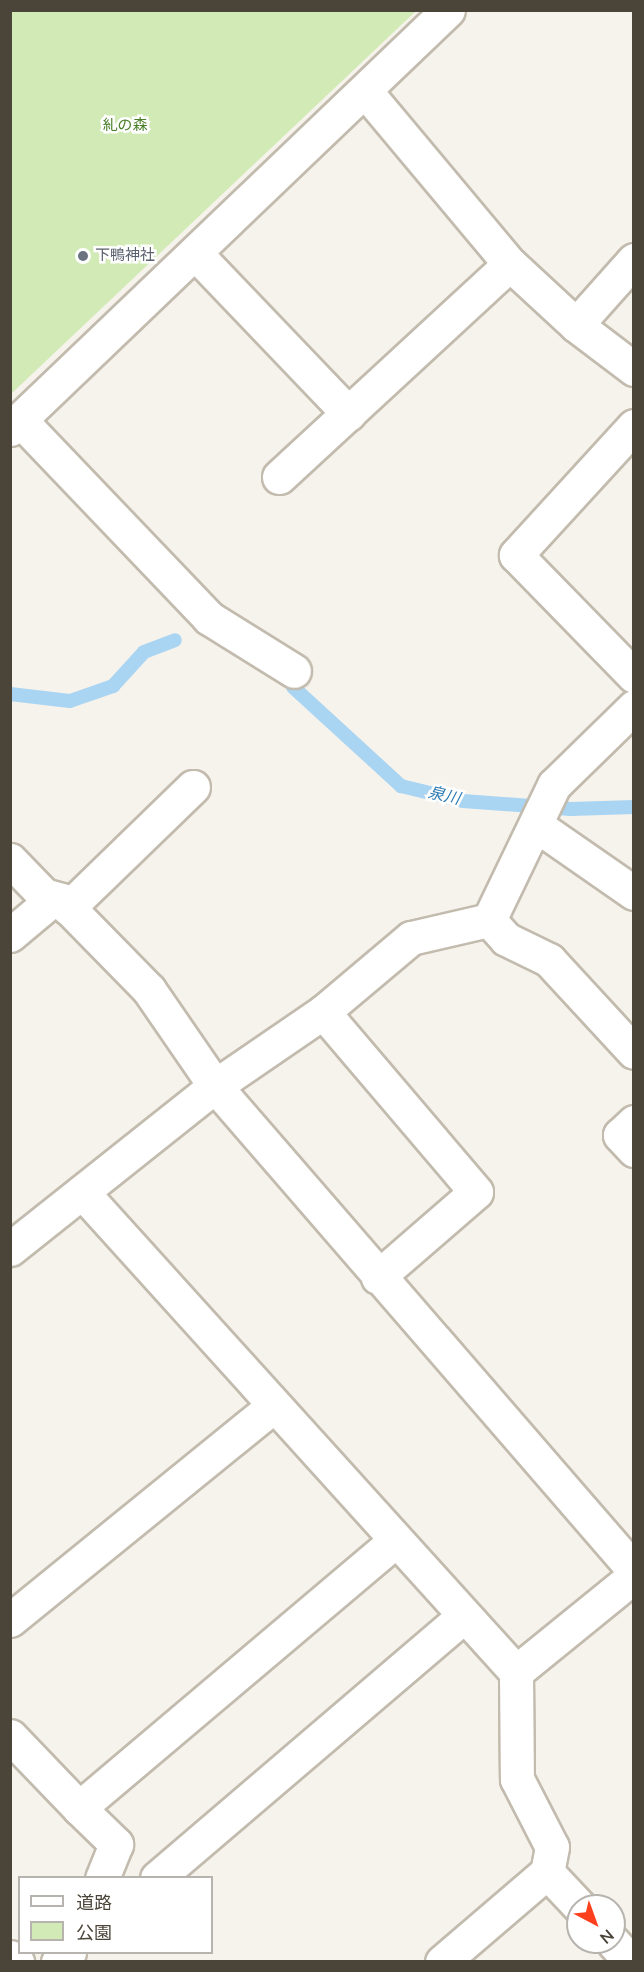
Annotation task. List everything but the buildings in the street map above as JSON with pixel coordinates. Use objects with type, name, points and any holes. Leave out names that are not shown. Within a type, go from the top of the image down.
[{"type":"street","points":[[294,671],[209,618],[16,425],[366,92],[448,10]]},
{"type":"street","points":[[366,92],[510,264],[576,325],[633,369]]},
{"type":"street","points":[[196,254],[349,414]]},
{"type":"street","points":[[576,325],[633,260]]},
{"type":"street","points":[[279,477],[510,264]]},
{"type":"street","points":[[633,426],[516,555],[633,676]]},
{"type":"street","points":[[489,920],[554,785],[633,707]]},
{"type":"street","points":[[10,935],[61,903],[193,788]]},
{"type":"street","points":[[536,825],[633,893]]},
{"type":"street","points":[[10,860],[44,895],[61,903],[149,990],[215,1086],[633,1570]]},
{"type":"street","points":[[10,1249],[215,1086],[323,1012],[411,938],[489,920]]},
{"type":"street","points":[[489,920],[506,939],[549,960],[633,1052]]},
{"type":"street","points":[[323,1012],[476,1192],[378,1277]]},
{"type":"street","points":[[633,1122],[620,1135],[633,1150]]},
{"type":"street","points":[[82,1192],[273,1406],[516,1672],[517,1779],[552,1847],[547,1872],[442,1962]]},
{"type":"street","points":[[10,1620],[273,1406]]},
{"type":"street","points":[[79,1808],[396,1540]]},
{"type":"street","points":[[516,1672],[633,1576]]},
{"type":"street","points":[[159,1876],[464,1616]]},
{"type":"street","points":[[10,1736],[116,1844],[103,1876]]},
{"type":"street","points":[[547,1872],[568,1894]]},
{"type":"street","points":[[10,1957],[17,1962]]},
{"type":"green space","name":"糺の森","points":[[11,10],[416,10],[416,11],[11,394]]},
{"type":"waterway","name":"泉川","points":[[10,694],[70,701],[113,686],[144,652],[175,640]]},
{"type":"waterway","name":"泉川","points":[[293,687],[401,786],[463,801],[571,809],[634,807]]},
{"type":"place","name":"下鴨神社","points":[[83,256]]}]
